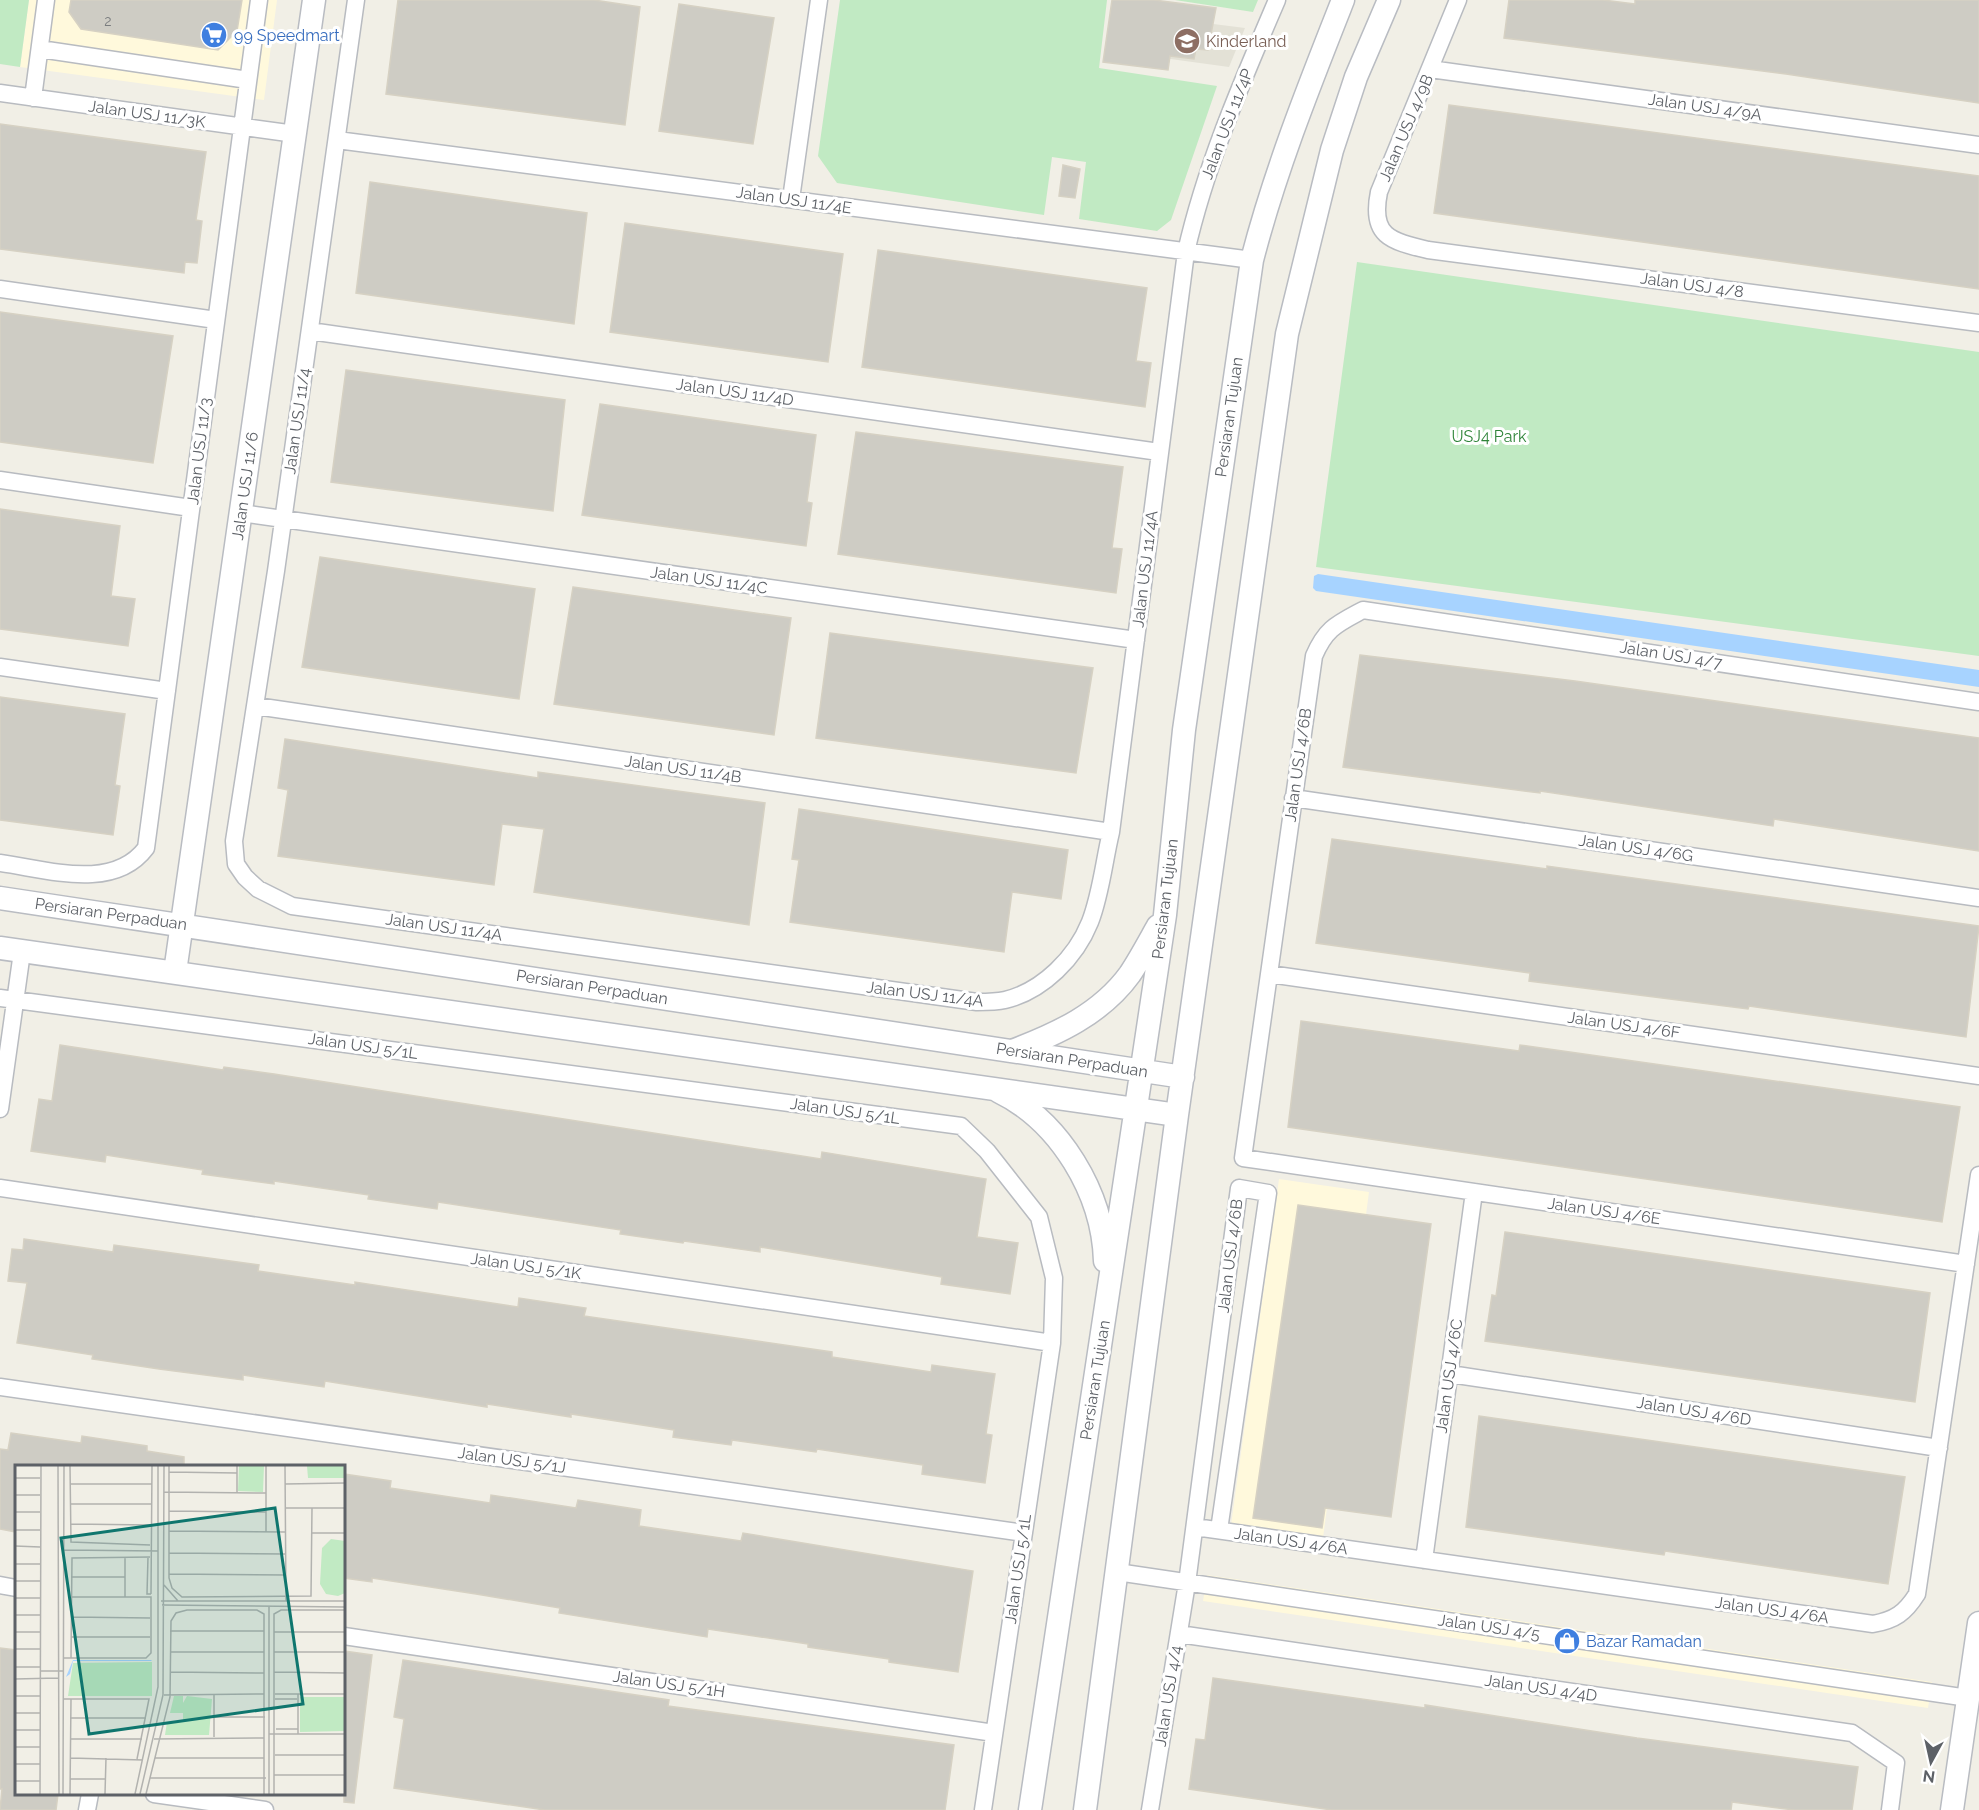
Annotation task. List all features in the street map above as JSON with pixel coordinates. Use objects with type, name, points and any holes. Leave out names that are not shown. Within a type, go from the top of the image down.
[{"type":"main road","name":"Jalan USJ 11/6","points":[[176,972],[314,0]]},
{"type":"main road","name":"Persiaran Tujuan","points":[[1030,1810],[1165,915],[1184,730],[1252,260],[1267,202],[1290,136],[1343,0]]},
{"type":"main road","points":[[1085,1810],[1177,1115],[1287,334],[1317,202],[1332,150],[1356,77],[1389,0]]},
{"type":"main road","name":"Persiaran Perpaduan","points":[[0,898],[1183,1077]]},
{"type":"main road","points":[[1011,1051],[1070,1027],[1109,997],[1130,974],[1165,915]]},
{"type":"main road","points":[[11,950],[1177,1115]]},
{"type":"main road","points":[[990,1087],[1012,1098],[1039,1120],[1063,1146],[1083,1177],[1098,1209],[1104,1238],[1106,1307]]},
{"type":"main road","points":[[1952,1810],[1979,1623]]},
{"type":"street","points":[[33,98],[46,0]]},
{"type":"street","name":"Jalan USJ 11/3","points":[[0,863],[101,874],[120,869],[137,860],[146,848],[259,0]]},
{"type":"street","name":"Jalan USJ 11/4","points":[[234,841],[256,706],[356,0]]},
{"type":"street","points":[[791,200],[819,0]]},
{"type":"street","name":"Jalan USJ 11/4P","points":[[1186,252],[1222,134],[1277,0]]},
{"type":"street","name":"Jalan USJ 4/9B","points":[[1405,244],[1390,240],[1378,225],[1376,208],[1379,192],[1458,0]]},
{"type":"street","points":[[40,49],[248,80]]},
{"type":"street","name":"Jalan USJ 4/9A","points":[[1430,69],[1979,145]]},
{"type":"street","name":"Jalan USJ 11/3K","points":[[0,93],[295,134]]},
{"type":"street","name":"Jalan USJ 11/4E","points":[[337,140],[1252,260]]},
{"type":"street","name":"Jalan USJ 4/8","points":[[1405,244],[1439,252],[1979,323]]},
{"type":"street","name":"Jalan USJ 11/4A","points":[[234,841],[236,864],[244,877],[258,889],[292,906],[977,1002],[1005,1000],[1035,986],[1059,968],[1080,945],[1091,920],[1110,832],[1186,252]]},
{"type":"street","points":[[0,289],[216,320]]},
{"type":"street","name":"Jalan USJ 11/4D","points":[[310,331],[1160,452]]},
{"type":"street","points":[[0,480],[191,508]]},
{"type":"street","name":"Jalan USJ 11/4C","points":[[241,513],[1136,640]]},
{"type":"street","name":"Jalan USJ 4/7","points":[[1363,610],[1979,702]]},
{"type":"street","name":"Jalan USJ 4/6B","points":[[1243,1158],[1314,656],[1321,639],[1330,627],[1363,610]]},
{"type":"street","points":[[0,667],[167,691]]},
{"type":"street","name":"Jalan USJ 11/4B","points":[[256,706],[1110,832]]},
{"type":"street","name":"Jalan USJ 4/6G","points":[[1293,798],[1979,898]]},
{"type":"street","points":[[0,1110],[11,950]]},
{"type":"street","name":"Jalan USJ 4/6F","points":[[1269,974],[1979,1076]]},
{"type":"street","name":"Jalan USJ 5/1L","points":[[7,999],[961,1126],[987,1151],[1039,1217],[1054,1278],[1052,1343],[983,1810]]},
{"type":"street","name":"Jalan USJ 4/6E","points":[[1243,1158],[1966,1264]]},
{"type":"street","name":"Jalan USJ 4/6A","points":[[1195,1527],[1873,1624],[1891,1621],[1906,1612],[1917,1594],[1979,1175]]},
{"type":"street","name":"Jalan USJ 5/1K","points":[[0,1188],[1052,1343]]},
{"type":"street","name":"Jalan USJ 4/6B","points":[[1187,1583],[1239,1188],[1268,1193],[1219,1530]]},
{"type":"street","name":"Jalan USJ 4/6C","points":[[1424,1560],[1474,1192]]},
{"type":"street","name":"Jalan USJ 4/6D","points":[[1450,1374],[1939,1448]]},
{"type":"street","name":"Jalan USJ 5/1J","points":[[0,1387],[1024,1533]]},
{"type":"street","name":"Jalan USJ 4/5","points":[[1117,1572],[1968,1698]]},
{"type":"street","name":"Jalan USJ 4/4","points":[[1150,1810],[1187,1583]]},
{"type":"street","points":[[0,1586],[15,1588]]},
{"type":"street","name":"Jalan USJ 4/4D","points":[[1179,1634],[1852,1733],[1896,1763],[1890,1810]]},
{"type":"street","name":"Jalan USJ 5/1H","points":[[345,1636],[994,1733]]},
{"type":"street","points":[[87,1810],[90,1795]]},
{"type":"street","points":[[161,1795],[265,1810]]},
{"type":"shaded area","points":[[29,0],[277,0],[264,100],[20,67]]},
{"type":"shaded area","name":"Kinderland","points":[[1134,14],[1245,28],[1229,67],[1134,54]]},
{"type":"shaded area","points":[[1279,1179],[1369,1192],[1323,1538],[1231,1525]]},
{"type":"shaded area","name":"Bazar Ramadan","points":[[1207,1575],[1932,1682],[1928,1708],[1203,1601]]},
{"type":"green space","points":[[0,0],[29,0],[20,67],[0,64]]},
{"type":"green space","points":[[840,0],[1107,0],[1099,68],[1217,86],[1171,220],[1157,231],[1079,219],[1086,162],[1052,157],[1044,215],[837,183],[818,156]]},
{"type":"green space","points":[[1175,0],[1258,0],[1253,12]]},
{"type":"green space","name":"USJ4 Park","points":[[1357,262],[1979,352],[1979,656],[1316,567]]},
{"type":"water","points":[[1318,574],[1979,670],[1979,687],[1316,591],[1313,588],[1314,576]]},
{"type":"building","points":[[71,0],[242,0],[237,31],[218,50],[81,29],[69,12]]},
{"type":"building","points":[[398,0],[594,0],[640,7],[625,125],[386,94]]},
{"type":"building","points":[[1112,0],[1154,0],[1216,8],[1208,50],[1196,49],[1194,59],[1170,56],[1168,70],[1103,62]]},
{"type":"building","points":[[1509,0],[1603,0],[1635,4],[1635,0],[1979,0],[1979,103],[1786,74],[1504,38]]},
{"type":"building","points":[[679,4],[774,18],[753,144],[659,131]]},
{"type":"building","points":[[1449,105],[1979,176],[1979,289],[1434,213]]},
{"type":"building","points":[[0,124],[206,152],[196,220],[202,221],[197,263],[185,262],[184,273],[0,249]]},
{"type":"building","points":[[1063,165],[1080,169],[1075,198],[1059,196]]},
{"type":"building","points":[[370,182],[587,213],[574,324],[356,293]]},
{"type":"building","points":[[625,223],[843,254],[828,362],[610,332]]},
{"type":"building","points":[[878,250],[1147,288],[1136,361],[1151,363],[1145,407],[862,367]]},
{"type":"building","points":[[0,312],[173,336],[153,463],[0,442]]},
{"type":"building","points":[[346,370],[565,400],[553,511],[331,482]]},
{"type":"building","points":[[600,404],[816,435],[807,502],[812,503],[806,546],[582,515]]},
{"type":"building","points":[[856,432],[1123,467],[1112,548],[1122,549],[1116,593],[838,554]]},
{"type":"building","points":[[0,509],[120,526],[111,596],[135,599],[128,646],[0,629]]},
{"type":"building","points":[[320,557],[535,589],[519,699],[302,667]]},
{"type":"building","points":[[573,587],[791,618],[774,735],[554,704]]},
{"type":"building","points":[[830,633],[1093,668],[1076,773],[816,738]]},
{"type":"building","points":[[1360,655],[1575,681],[1979,738],[1979,851],[1774,819],[1773,826],[1540,791],[1540,793],[1343,767]]},
{"type":"building","points":[[0,697],[125,714],[115,785],[120,786],[113,835],[0,820]]},
{"type":"building","points":[[285,739],[538,778],[538,772],[765,803],[749,925],[534,892],[544,829],[502,824],[494,885],[278,856],[288,790],[278,788]]},
{"type":"building","points":[[799,809],[1068,850],[1061,899],[1012,892],[1004,952],[790,922],[799,860],[792,859]]},
{"type":"building","points":[[1332,839],[1547,869],[1547,866],[1979,926],[1966,1037],[1749,1006],[1748,1009],[1529,981],[1530,973],[1316,943]]},
{"type":"building","points":[[1301,1021],[1519,1051],[1520,1045],[1960,1107],[1942,1222],[1288,1127]]},
{"type":"building","points":[[60,1045],[223,1070],[224,1067],[274,1074],[821,1159],[822,1152],[986,1179],[977,1237],[1018,1243],[1010,1294],[941,1284],[942,1277],[760,1247],[760,1252],[684,1241],[683,1243],[620,1234],[621,1230],[438,1202],[437,1209],[368,1199],[369,1195],[274,1181],[274,1184],[202,1174],[203,1170],[106,1155],[105,1162],[31,1151],[39,1099],[52,1101]]},
{"type":"building","points":[[1298,1205],[1431,1224],[1391,1517],[1325,1508],[1322,1528],[1253,1518]]},
{"type":"building","points":[[1505,1232],[1930,1293],[1915,1402],[1485,1341],[1492,1295],[1496,1296]]},
{"type":"building","points":[[24,1239],[113,1252],[114,1245],[194,1256],[259,1265],[258,1271],[355,1285],[355,1282],[518,1307],[519,1298],[586,1308],[584,1316],[832,1352],[832,1357],[931,1372],[932,1365],[995,1374],[986,1434],[992,1435],[985,1483],[922,1474],[923,1465],[817,1449],[816,1452],[732,1440],[731,1445],[673,1437],[674,1430],[571,1414],[571,1417],[487,1404],[487,1407],[325,1381],[324,1387],[243,1375],[243,1380],[92,1359],[93,1355],[17,1343],[27,1283],[8,1281],[12,1249],[23,1250]]},
{"type":"building","points":[[1479,1416],[1905,1477],[1888,1584],[1665,1551],[1664,1555],[1466,1527]]},
{"type":"building","points":[[11,1433],[81,1443],[82,1436],[147,1446],[147,1451],[184,1457],[184,1465],[15,1465],[15,1532],[0,1529],[0,1449],[8,1450]]},
{"type":"building","points":[[345,1474],[391,1481],[390,1488],[490,1503],[491,1495],[576,1508],[578,1500],[641,1510],[639,1526],[741,1541],[743,1533],[973,1571],[958,1672],[808,1647],[808,1644],[708,1629],[707,1637],[559,1613],[560,1608],[476,1594],[372,1578],[372,1582],[345,1578]]},
{"type":"building","points":[[0,1648],[15,1650],[15,1795],[58,1795],[56,1810],[0,1810],[2,1789],[0,1789]]},
{"type":"building","points":[[345,1651],[372,1655],[354,1803],[344,1802]]},
{"type":"building","points":[[403,1660],[669,1700],[668,1706],[954,1745],[945,1810],[545,1810],[394,1788],[404,1719],[394,1717]]},
{"type":"building","points":[[1213,1678],[1425,1708],[1425,1705],[1637,1738],[1858,1767],[1852,1810],[1794,1810],[1732,1802],[1731,1810],[1332,1810],[1189,1789],[1196,1739],[1205,1740]]},
{"type":"place","name":"99 Speedmart","points":[[214,35]]},
{"type":"place","name":"Kinderland","points":[[1187,41]]},
{"type":"place","name":"Bazar Ramadan","points":[[1567,1641]]}]
